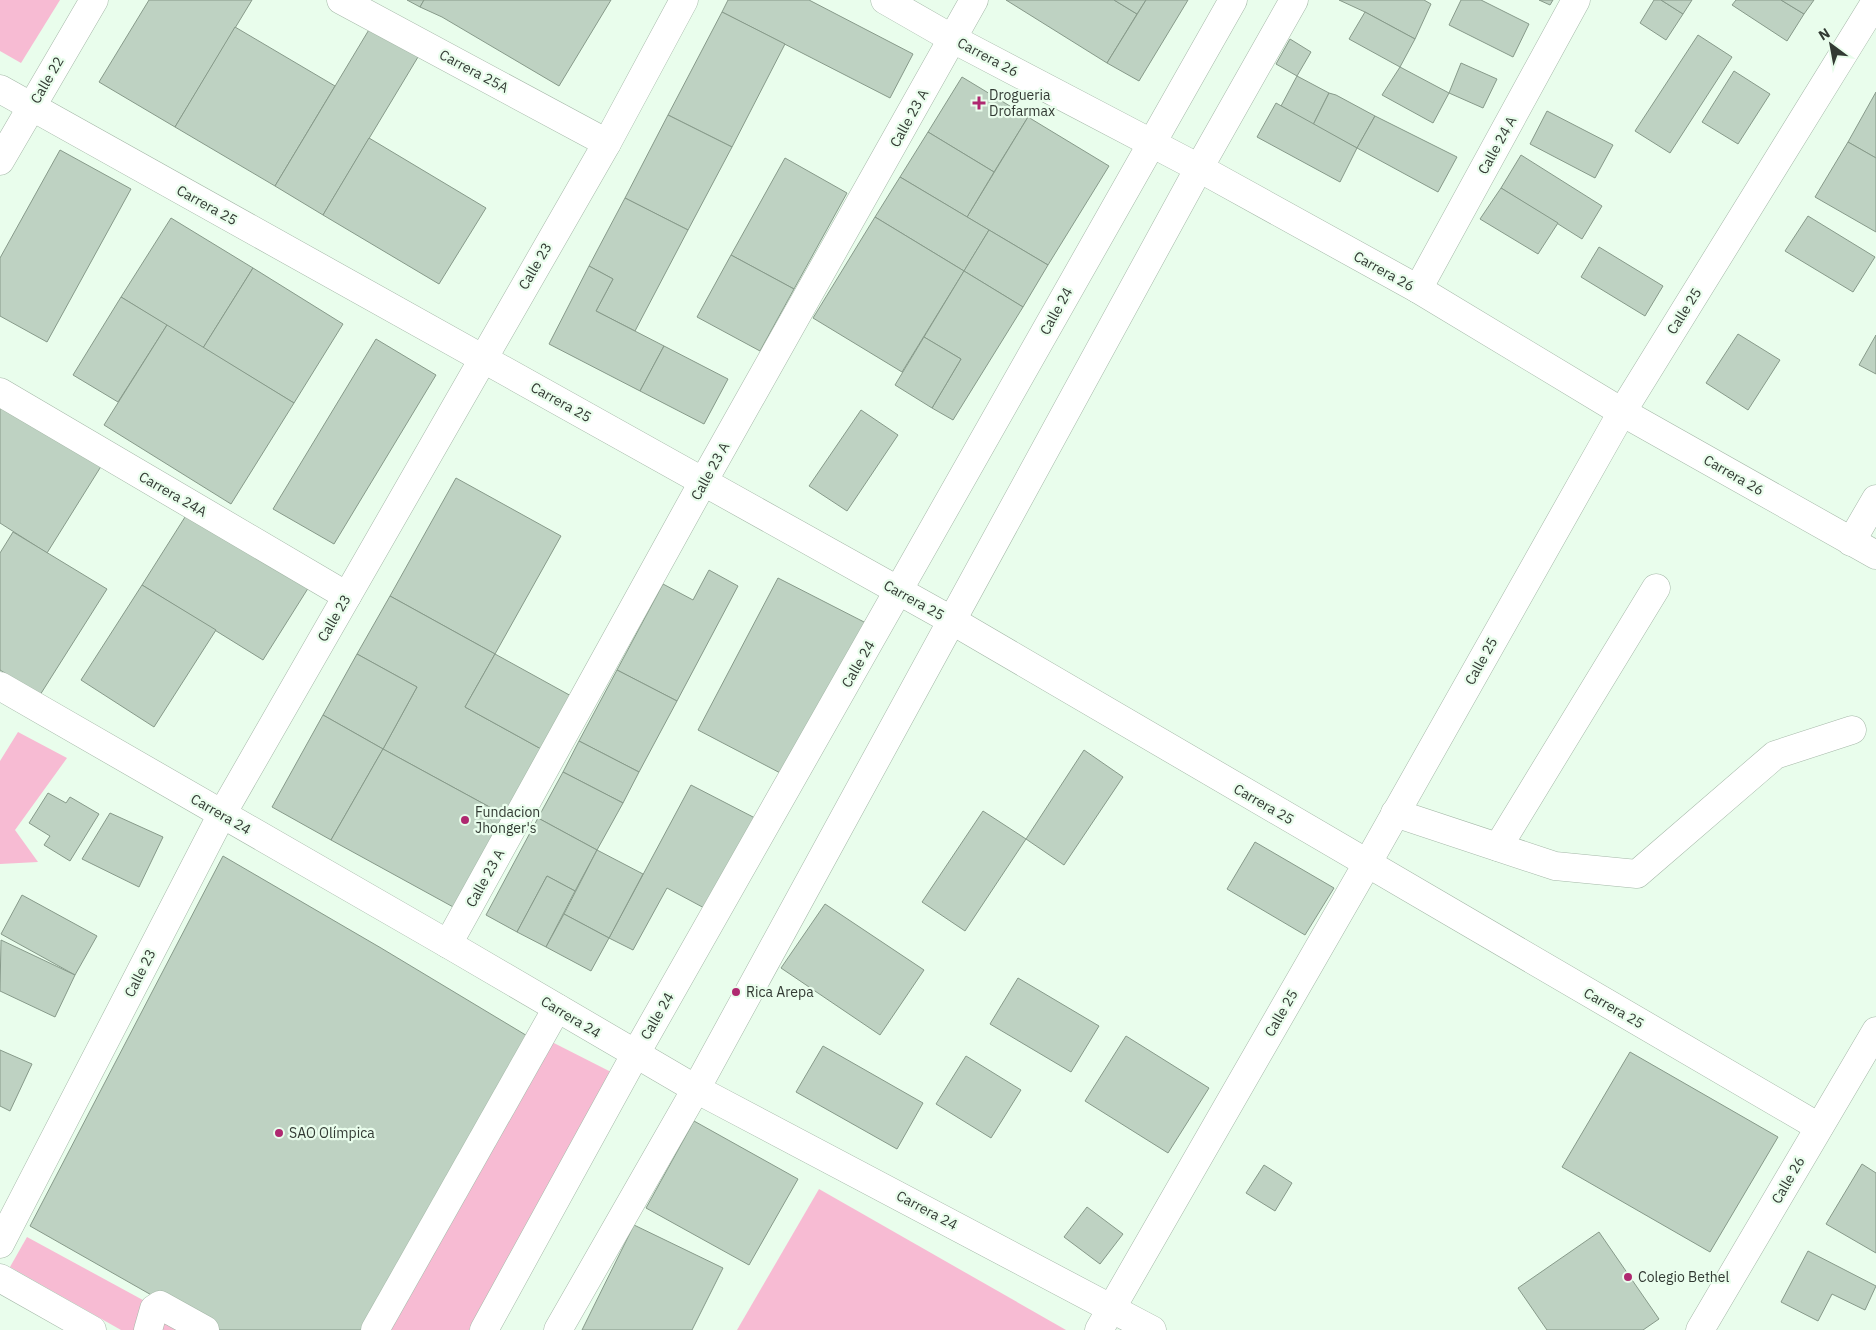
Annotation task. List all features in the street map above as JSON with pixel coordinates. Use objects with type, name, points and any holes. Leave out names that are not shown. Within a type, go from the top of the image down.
[{"type":"street","name":"Calle 22","points":[[0,161],[94,0]]},
{"type":"street","name":"Carrera 25A","points":[[341,0],[606,143]]},
{"type":"street","name":"Calle 23","points":[[0,1244],[222,814],[606,143],[684,0]]},
{"type":"street","name":"Carrera 26","points":[[885,0],[953,39],[1199,168],[1418,289],[1622,412],[1876,555]]},
{"type":"street","name":"Calle 23 A","points":[[448,944],[703,482],[974,0]]},
{"type":"street","name":"Calle 24","points":[[484,1330],[635,1055],[900,591],[1151,142],[1233,0]]},
{"type":"street","points":[[558,1330],[696,1089],[1199,168],[1294,0]]},
{"type":"street","name":"Calle 24 A","points":[[1418,289],[1576,0]]},
{"type":"street","name":"Calle 25","points":[[1105,1319],[1367,864],[1622,412],[1876,1]]},
{"type":"street","name":"Carrera 25","points":[[0,89],[951,620],[1819,1127]]},
{"type":"street","name":"Carrera 24A","points":[[0,392],[347,596]]},
{"type":"street","points":[[1851,542],[1876,499]]},
{"type":"street","points":[[1498,847],[1656,588]]},
{"type":"street","name":"Carrera 24","points":[[0,686],[448,944],[635,1055],[1105,1319],[1152,1330]]},
{"type":"street","points":[[1396,813],[1554,866],[1637,874],[1775,755],[1852,730]]},
{"type":"street","points":[[375,1330],[556,1008]]},
{"type":"street","name":"Calle 26","points":[[1700,1330],[1876,1031]]},
{"type":"street","points":[[0,1278],[92,1330]]},
{"type":"street","points":[[148,1330],[154,1309],[160,1305],[205,1330]]},
{"type":"shaded area","points":[[0,0],[60,0],[21,63],[0,51]]},
{"type":"shaded area","points":[[18,732],[67,758],[15,830],[38,862],[0,864],[0,761]]},
{"type":"shaded area","points":[[546,1039],[613,1073],[469,1330],[380,1330]]},
{"type":"shaded area","points":[[819,1189],[1066,1330],[737,1330]]},
{"type":"shaded area","points":[[27,1237],[198,1330],[121,1330],[10,1267]]},
{"type":"building","points":[[149,0],[252,0],[175,127],[99,82]]},
{"type":"building","points":[[407,0],[424,0],[420,7]]},
{"type":"building","points":[[424,0],[611,0],[559,86],[442,17],[420,7]]},
{"type":"building","points":[[728,0],[809,0],[913,54],[890,98],[722,12]]},
{"type":"building","points":[[1006,0],[1114,0],[1137,14],[1107,63]]},
{"type":"building","points":[[1114,0],[1146,0],[1137,14]]},
{"type":"building","points":[[1146,0],[1188,0],[1139,81],[1107,63]]},
{"type":"building","points":[[1339,0],[1424,0],[1431,4],[1415,39]]},
{"type":"building","points":[[1461,0],[1481,0],[1529,24],[1513,57],[1449,25]]},
{"type":"building","points":[[1539,0],[1553,0],[1550,5]]},
{"type":"building","points":[[1654,0],[1661,0],[1683,14],[1666,40],[1640,23]]},
{"type":"building","points":[[1661,0],[1692,0],[1683,14]]},
{"type":"building","points":[[1736,0],[1781,0],[1804,14],[1787,41],[1732,5]]},
{"type":"building","points":[[1781,0],[1814,0],[1804,14]]},
{"type":"building","points":[[722,12],[785,44],[732,147],[668,115]]},
{"type":"building","points":[[1365,12],[1415,39],[1400,67],[1349,39]]},
{"type":"building","points":[[235,27],[335,86],[275,186],[175,127]]},
{"type":"building","points":[[370,28],[418,57],[323,215],[275,186]]},
{"type":"building","points":[[1698,35],[1732,57],[1670,153],[1635,131]]},
{"type":"building","points":[[1290,39],[1311,52],[1297,76],[1276,64]]},
{"type":"building","points":[[1461,63],[1497,79],[1483,108],[1449,93]]},
{"type":"building","points":[[1400,67],[1449,93],[1433,123],[1382,95]]},
{"type":"building","points":[[1734,71],[1770,94],[1738,144],[1702,122]]},
{"type":"building","points":[[1297,76],[1329,93],[1313,125],[1281,106]]},
{"type":"building","points":[[962,77],[1028,117],[994,172],[928,132]]},
{"type":"building","points":[[1876,92],[1876,158],[1848,142]]},
{"type":"building","points":[[1329,93],[1375,116],[1357,148],[1313,125]]},
{"type":"building","points":[[1276,103],[1357,148],[1340,182],[1257,137]]},
{"type":"building","points":[[1547,111],[1613,145],[1595,178],[1530,144]]},
{"type":"building","points":[[668,115],[732,147],[688,230],[625,198]]},
{"type":"building","points":[[1375,116],[1457,157],[1438,192],[1357,148]]},
{"type":"building","points":[[1028,117],[1109,166],[1048,265],[967,217]]},
{"type":"building","points":[[928,132],[994,172],[967,217],[900,177]]},
{"type":"building","points":[[369,138],[486,208],[439,284],[323,215]]},
{"type":"building","points":[[1848,142],[1876,158],[1876,232],[1815,197]]},
{"type":"building","points":[[60,150],[131,189],[47,342],[0,316],[0,258]]},
{"type":"building","points":[[1521,155],[1602,206],[1582,239],[1501,188]]},
{"type":"building","points":[[785,158],[847,193],[794,289],[731,255]]},
{"type":"building","points":[[900,177],[989,230],[964,271],[875,217]]},
{"type":"building","points":[[1501,188],[1558,223],[1538,254],[1480,219]]},
{"type":"building","points":[[625,198],[688,230],[635,331],[596,311],[613,279],[589,266]]},
{"type":"building","points":[[1808,216],[1875,257],[1853,292],[1785,251]]},
{"type":"building","points":[[875,217],[964,271],[902,372],[813,318]]},
{"type":"building","points":[[171,218],[253,268],[203,348],[121,297]]},
{"type":"building","points":[[989,230],[1048,265],[1023,307],[964,271]]},
{"type":"building","points":[[1599,247],[1663,286],[1645,316],[1581,277]]},
{"type":"building","points":[[731,255],[794,289],[760,351],[697,317]]},
{"type":"building","points":[[589,266],[613,279],[596,311],[664,346],[640,391],[549,344]]},
{"type":"building","points":[[253,268],[343,324],[294,403],[203,348]]},
{"type":"building","points":[[964,271],[1023,307],[953,420],[932,408],[961,359],[924,337]]},
{"type":"building","points":[[121,297],[167,325],[118,402],[73,375]]},
{"type":"building","points":[[167,325],[294,403],[231,504],[104,425]]},
{"type":"building","points":[[1738,334],[1780,360],[1748,410],[1706,383]]},
{"type":"building","points":[[1876,335],[1876,374],[1859,365]]},
{"type":"building","points":[[924,337],[961,359],[932,408],[895,385]]},
{"type":"building","points":[[376,339],[436,375],[334,544],[273,509]]},
{"type":"building","points":[[664,346],[728,379],[704,424],[640,391]]},
{"type":"building","points":[[0,396],[105,460],[47,553],[0,523]]},
{"type":"building","points":[[861,410],[898,435],[847,511],[809,486]]},
{"type":"building","points":[[456,478],[561,536],[495,654],[390,596]]},
{"type":"building","points":[[192,506],[312,582],[263,660],[142,585]]},
{"type":"building","points":[[13,532],[107,589],[40,695],[0,670],[0,553]]},
{"type":"building","points":[[709,570],[738,586],[677,701],[617,670],[663,584],[693,600]]},
{"type":"building","points":[[778,578],[866,623],[786,776],[698,730]]},
{"type":"building","points":[[142,585],[216,630],[154,727],[81,680]]},
{"type":"building","points":[[390,596],[495,654],[465,707],[543,750],[506,816],[383,749],[417,687],[357,654]]},
{"type":"building","points":[[357,654],[417,687],[383,749],[323,715]]},
{"type":"building","points":[[495,654],[573,697],[543,750],[465,707]]},
{"type":"building","points":[[617,670],[677,701],[639,772],[579,741]]},
{"type":"building","points":[[323,715],[383,749],[331,840],[272,807]]},
{"type":"building","points":[[579,741],[639,772],[623,803],[563,772]]},
{"type":"building","points":[[383,749],[506,816],[455,908],[331,840]]},
{"type":"building","points":[[1084,750],[1123,777],[1064,865],[1026,839]]},
{"type":"building","points":[[563,772],[623,803],[597,850],[538,818]]},
{"type":"building","points":[[691,785],[755,818],[706,909],[667,888],[633,950],[609,938]]},
{"type":"building","points":[[48,793],[66,803],[70,797],[99,814],[70,861],[44,845],[50,836],[29,823]]},
{"type":"building","points":[[983,811],[1026,839],[965,931],[922,902]]},
{"type":"building","points":[[110,813],[163,837],[139,887],[82,859]]},
{"type":"building","points":[[538,818],[597,850],[575,891],[547,876],[517,932],[486,915]]},
{"type":"building","points":[[1255,842],[1334,888],[1305,935],[1227,889]]},
{"type":"building","points":[[597,850],[643,874],[609,938],[564,914]]},
{"type":"building","name":"SAO Olímpica","points":[[223,856],[534,1040],[367,1330],[213,1330],[30,1226]]},
{"type":"building","points":[[547,876],[575,891],[546,947],[517,932]]},
{"type":"building","points":[[22,895],[97,936],[75,975],[1,934]]},
{"type":"building","points":[[825,904],[924,970],[880,1035],[781,968]]},
{"type":"building","points":[[564,914],[609,938],[591,971],[546,947]]},
{"type":"building","points":[[1,940],[75,975],[55,1017],[0,991]]},
{"type":"building","points":[[1018,978],[1099,1026],[1071,1072],[990,1024]]},
{"type":"building","points":[[1126,1036],[1209,1088],[1168,1153],[1085,1101]]},
{"type":"building","points":[[823,1046],[923,1103],[897,1149],[796,1092]]},
{"type":"building","points":[[0,1050],[32,1064],[10,1111],[0,1106]]},
{"type":"building","points":[[1630,1052],[1778,1137],[1710,1252],[1562,1167]]},
{"type":"building","points":[[966,1056],[1021,1090],[991,1138],[936,1104]]},
{"type":"building","points":[[694,1121],[798,1179],[749,1265],[646,1208]]},
{"type":"building","points":[[1862,1164],[1876,1173],[1876,1253],[1826,1224]]},
{"type":"building","points":[[1264,1165],[1292,1183],[1275,1211],[1246,1193]]},
{"type":"building","points":[[1087,1207],[1123,1234],[1100,1264],[1064,1237]]},
{"type":"building","points":[[634,1225],[723,1268],[692,1330],[582,1330]]},
{"type":"building","points":[[1599,1232],[1659,1319],[1643,1330],[1547,1330],[1518,1288]]},
{"type":"building","points":[[1808,1251],[1876,1286],[1865,1310],[1832,1294],[1818,1321],[1781,1302]]},
{"type":"place","name":"Drogueria Drofarmax","points":[[979,103]]},
{"type":"place","name":"Fundacion Jhonger's","points":[[465,820]]},
{"type":"place","name":"Rica Arepa","points":[[736,992]]},
{"type":"place","name":"SAO Olímpica","points":[[279,1133]]},
{"type":"place","name":"Colegio Bethel","points":[[1628,1277]]}]
